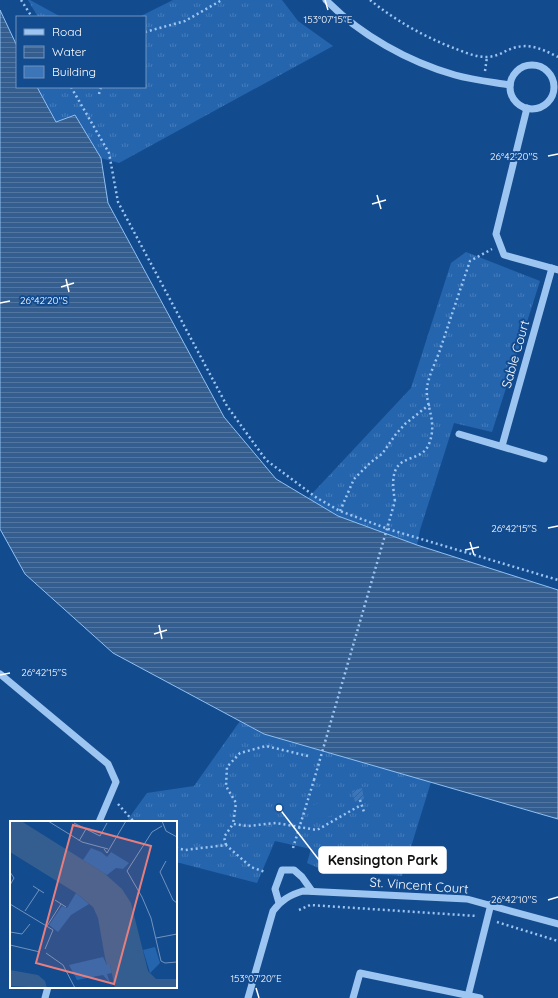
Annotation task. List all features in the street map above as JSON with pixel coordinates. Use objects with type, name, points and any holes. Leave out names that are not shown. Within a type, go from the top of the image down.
[{"type":"street","points":[[326,0],[337,11],[374,38],[414,61],[456,76],[510,85]]},
{"type":"street","points":[[534,65],[547,71],[556,83],[551,97],[546,103],[541,107],[526,108],[516,102],[510,91],[510,85],[515,73],[527,66],[534,65]]},
{"type":"street","points":[[526,108],[496,234],[504,255],[555,269]]},
{"type":"street","name":"Sable Court","points":[[502,446],[555,269]]},
{"type":"street","points":[[458,434],[544,459]]},
{"type":"street","points":[[0,674],[108,764],[116,782],[99,821]]},
{"type":"street","points":[[248,998],[274,912],[279,903],[275,889],[282,870],[294,870],[302,876],[312,891]]},
{"type":"street","name":"St. Vincent Court","points":[[279,903],[291,894],[303,891],[467,899],[490,904],[558,924]]},
{"type":"street","points":[[468,996],[490,904]]},
{"type":"street","points":[[354,998],[360,974],[480,998]]},
{"type":"street","points":[[45,998],[48,988]]},
{"type":"path","points":[[21,0],[31,16]]},
{"type":"path","points":[[146,32],[185,21],[222,0]]},
{"type":"path","points":[[370,0],[385,12],[423,35],[468,53],[487,57],[499,55],[521,46],[532,45],[558,57]]},
{"type":"path","points":[[73,88],[109,153],[118,202],[227,406],[266,460],[317,498],[340,511],[391,530],[558,580]]},
{"type":"path","points":[[99,94],[101,88]]},
{"type":"path","points":[[293,848],[395,501],[392,487],[396,467],[403,460],[421,454],[429,445],[433,426],[427,388],[470,261],[499,245]]},
{"type":"path","points":[[340,511],[354,479],[371,462],[382,454],[405,424],[430,404]]},
{"type":"path","points":[[265,872],[251,867],[226,845],[224,837],[233,824],[236,803],[226,786],[227,767],[240,753],[266,746],[308,756]]},
{"type":"path","points":[[111,796],[133,821]]},
{"type":"path","points":[[360,800],[364,812]]},
{"type":"path","points":[[233,824],[248,826],[276,823],[320,829],[361,805]]},
{"type":"path","points":[[177,848],[185,850],[226,845]]},
{"type":"path","points":[[299,910],[310,905],[471,914],[558,940]]},
{"type":"green space","points":[[28,0],[59,16],[37,16]]},
{"type":"green space","points":[[173,0],[282,0],[298,21],[333,46],[119,163],[101,158],[75,115],[56,122],[38,88],[146,88],[146,16],[141,16]]},
{"type":"green space","points":[[466,252],[540,281],[492,432],[454,423],[420,530],[417,545],[338,516],[308,498],[411,388],[451,263]]},
{"type":"green space","points":[[240,721],[264,734],[431,782],[402,876],[323,870],[307,863],[311,849],[275,841],[257,883],[177,862],[177,821],[127,821],[147,793],[194,786]]},
{"type":"green space","points":[[328,800],[333,815],[318,820],[313,805]]},
{"type":"water","points":[[0,10],[16,44],[16,88],[38,88],[56,122],[75,115],[101,158],[108,203],[224,417],[276,479],[338,516],[417,545],[558,590],[558,819],[264,734],[113,653],[25,574],[0,529]]},
{"type":"building","points":[[362,788],[364,799],[355,802],[352,791]]},
{"type":"place","name":"Kensington Park","points":[[279,808]]}]
